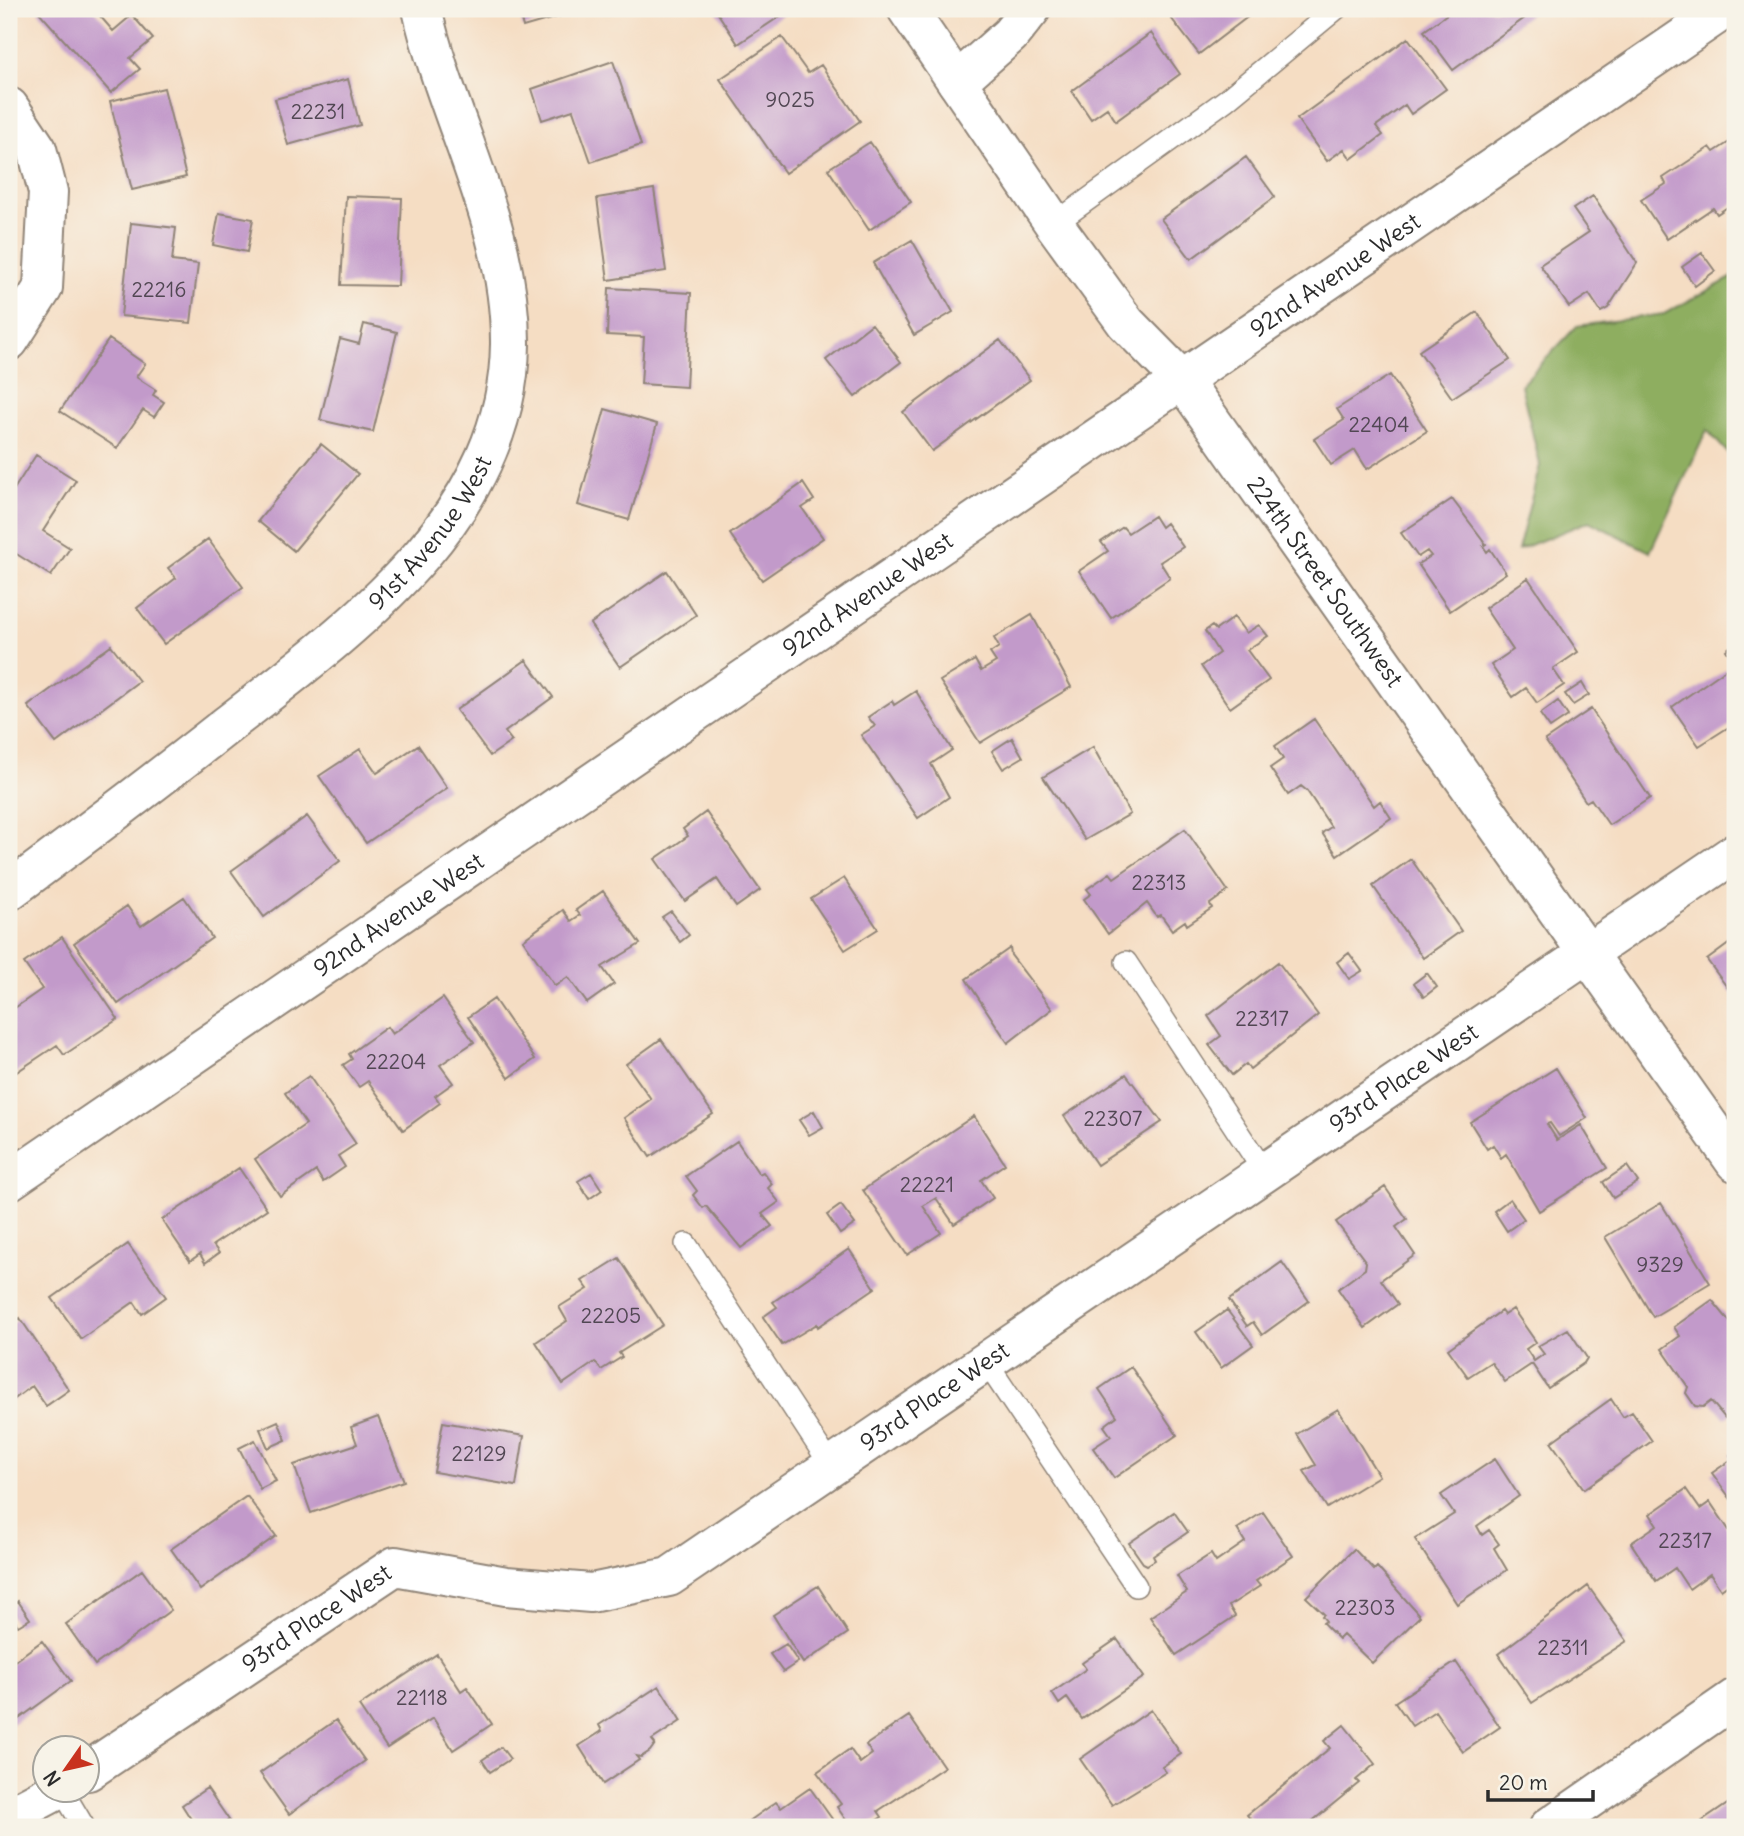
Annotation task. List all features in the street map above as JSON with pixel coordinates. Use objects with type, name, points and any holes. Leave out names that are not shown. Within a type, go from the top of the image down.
[{"type":"street","name":"91st Avenue West","points":[[9,891],[302,667],[403,578],[440,533],[473,482],[493,436],[502,401],[510,342],[498,252],[422,9]]},
{"type":"street","name":"224th Street Southwest","points":[[907,9],[1054,224],[1126,323],[1183,381],[1735,1162]]},
{"type":"street","points":[[957,82],[1010,35],[1031,9]]},
{"type":"street","name":"92nd Avenue West","points":[[9,1181],[1725,9]]},
{"type":"street","points":[[9,107],[37,149],[48,192],[43,288],[9,341]]},
{"type":"street","name":"93rd Place West","points":[[102,1762],[395,1566],[506,1586],[591,1593],[669,1577],[1735,853]]},
{"type":"street","points":[[1549,1827],[1735,1698]]},
{"type":"street","points":[[9,1816],[33,1804]]},
{"type":"lane","points":[[1054,224],[1226,100],[1336,9]]},
{"type":"lane","points":[[1126,962],[1265,1173]]},
{"type":"lane","points":[[686,1244],[832,1467]]},
{"type":"lane","points":[[986,1362],[1136,1586]]},
{"type":"lane","points":[[69,1804],[85,1827]]},
{"type":"green space","points":[[1735,276],[1735,461],[1707,430],[1650,552],[1589,521],[1518,550],[1540,465],[1521,385],[1577,326],[1664,314]]},
{"type":"building","points":[[94,9],[113,31],[132,15],[153,39],[130,58],[140,69],[111,93],[38,11]]},
{"type":"building","points":[[518,9],[569,9],[568,14],[523,27]]},
{"type":"building","points":[[715,9],[782,9],[785,13],[738,44]]},
{"type":"building","points":[[1175,9],[1258,9],[1199,54],[1168,14]]},
{"type":"building","points":[[1454,9],[1537,9],[1453,70],[1424,31]]},
{"type":"building","points":[[1151,33],[1180,74],[1116,121],[1107,108],[1091,119],[1072,91]]},
{"type":"building","points":[[782,37],[808,73],[821,65],[860,121],[785,173],[720,79]]},
{"type":"building","points":[[1408,38],[1446,89],[1411,114],[1405,105],[1376,126],[1383,135],[1351,159],[1344,149],[1327,161],[1297,119]]},
{"type":"building","points":[[613,61],[641,145],[591,162],[573,110],[542,120],[532,89]]},
{"type":"building","points":[[348,79],[360,125],[288,145],[275,99]]},
{"type":"building","points":[[164,88],[186,177],[132,190],[110,101]]},
{"type":"building","points":[[1734,139],[1735,202],[1717,214],[1713,208],[1667,239],[1641,200],[1666,184],[1663,178],[1710,147],[1714,152]]},
{"type":"building","points":[[870,142],[911,202],[869,230],[828,169]]},
{"type":"building","points":[[1246,157],[1275,197],[1191,259],[1161,219]]},
{"type":"building","points":[[654,189],[666,271],[608,280],[597,198]]},
{"type":"building","points":[[346,196],[402,198],[398,286],[341,285]]},
{"type":"building","points":[[1593,196],[1637,263],[1608,308],[1601,312],[1589,294],[1569,307],[1540,265],[1589,232],[1573,209]]},
{"type":"building","points":[[219,213],[253,219],[247,252],[213,245]]},
{"type":"building","points":[[131,223],[176,228],[172,261],[198,264],[191,323],[121,316]]},
{"type":"building","points":[[912,240],[953,312],[914,335],[873,263]]},
{"type":"building","points":[[1702,253],[1715,271],[1695,286],[1682,267]]},
{"type":"building","points":[[609,288],[691,293],[686,387],[641,384],[644,337],[607,335]]},
{"type":"building","points":[[1477,312],[1510,360],[1452,398],[1419,351]]},
{"type":"building","points":[[364,324],[397,332],[373,432],[320,420],[340,339],[359,344]]},
{"type":"building","points":[[872,324],[901,362],[855,397],[826,360]]},
{"type":"building","points":[[109,339],[145,364],[136,377],[156,390],[153,395],[164,402],[154,417],[143,410],[117,448],[60,411]]},
{"type":"building","points":[[1000,340],[1030,380],[932,451],[903,412]]},
{"type":"building","points":[[1390,375],[1427,431],[1367,469],[1355,450],[1331,465],[1314,439],[1344,420],[1337,409]]},
{"type":"building","points":[[605,409],[657,424],[629,520],[578,505]]},
{"type":"building","points":[[321,444],[358,474],[294,551],[258,521]]},
{"type":"building","points":[[36,455],[76,480],[43,531],[70,548],[51,576],[15,553],[9,562],[9,497]]},
{"type":"building","points":[[803,483],[814,500],[802,508],[823,538],[762,580],[730,534]]},
{"type":"building","points":[[1452,499],[1486,544],[1483,546],[1487,552],[1490,549],[1506,573],[1450,611],[1418,564],[1431,556],[1427,551],[1418,557],[1401,533]]},
{"type":"building","points":[[1154,516],[1161,527],[1166,523],[1183,547],[1160,562],[1170,578],[1111,618],[1079,571],[1108,551],[1101,542],[1123,527],[1128,533]]},
{"type":"building","points":[[208,539],[243,587],[164,644],[137,608],[176,578],[168,568]]},
{"type":"building","points":[[667,571],[696,615],[620,667],[590,624]]},
{"type":"building","points":[[1528,578],[1578,652],[1553,669],[1564,685],[1537,703],[1526,688],[1513,697],[1491,665],[1513,650],[1485,608]]},
{"type":"building","points":[[1032,615],[1071,687],[980,743],[940,681],[975,660],[981,671],[996,662],[990,653],[999,647],[994,638]]},
{"type":"building","points":[[1234,617],[1246,633],[1259,625],[1268,636],[1247,650],[1269,680],[1230,708],[1201,666],[1219,653],[1205,631],[1212,626],[1216,630]]},
{"type":"building","points":[[1735,643],[1735,663],[1726,650]]},
{"type":"building","points":[[111,645],[139,681],[56,743],[28,706]]},
{"type":"building","points":[[526,660],[553,697],[505,732],[512,741],[490,756],[456,710]]},
{"type":"building","points":[[1735,663],[1735,723],[1699,746],[1672,707]]},
{"type":"building","points":[[1582,683],[1589,695],[1573,705],[1565,694]]},
{"type":"building","points":[[916,691],[952,750],[931,764],[949,797],[918,818],[861,735],[875,726],[868,717],[892,701],[894,705]]},
{"type":"building","points":[[1558,701],[1568,716],[1550,728],[1540,714]]},
{"type":"building","points":[[1591,709],[1650,798],[1609,825],[1591,799],[1586,802],[1545,740]]},
{"type":"building","points":[[1314,719],[1374,806],[1380,801],[1391,818],[1337,855],[1322,833],[1331,827],[1307,791],[1301,786],[1288,795],[1270,768],[1283,759],[1275,746]]},
{"type":"building","points":[[1012,738],[1023,757],[1003,769],[992,751]]},
{"type":"building","points":[[418,745],[447,788],[366,843],[319,776],[360,749],[377,773]]},
{"type":"building","points":[[1093,747],[1130,814],[1085,840],[1043,777]]},
{"type":"building","points":[[706,812],[760,890],[736,907],[717,879],[685,901],[655,859],[688,836],[683,829]]},
{"type":"building","points":[[307,816],[340,861],[264,917],[231,871]]},
{"type":"building","points":[[1185,829],[1228,891],[1210,904],[1212,908],[1187,925],[1185,921],[1172,930],[1161,915],[1157,917],[1147,903],[1108,934],[1084,899],[1091,894],[1087,889],[1110,873],[1114,878]]},
{"type":"building","points":[[1411,859],[1461,931],[1423,958],[1373,886]]},
{"type":"building","points":[[844,878],[878,929],[845,950],[811,899]]},
{"type":"building","points":[[603,891],[640,944],[602,967],[614,984],[587,1003],[568,977],[555,986],[523,940],[563,910],[571,921],[580,915],[576,910]]},
{"type":"building","points":[[184,897],[212,938],[118,1004],[74,943],[127,906],[141,926]]},
{"type":"building","points":[[671,911],[689,935],[680,942],[662,917]]},
{"type":"building","points":[[62,937],[118,1019],[64,1055],[57,1045],[12,1075],[9,1070],[9,1012],[42,989],[24,963]]},
{"type":"building","points":[[1730,943],[1732,947],[1735,945],[1735,998],[1707,960]]},
{"type":"building","points":[[1010,948],[1011,955],[1052,1009],[1008,1043],[966,979]]},
{"type":"building","points":[[1349,953],[1362,971],[1349,979],[1337,962]]},
{"type":"building","points":[[1278,962],[1318,1015],[1250,1069],[1246,1064],[1232,1075],[1209,1045],[1221,1036],[1208,1016]]},
{"type":"building","points":[[1427,973],[1437,987],[1424,997],[1414,983]]},
{"type":"building","points":[[443,998],[474,1042],[440,1065],[453,1083],[435,1096],[440,1103],[403,1130],[368,1081],[359,1087],[343,1065],[352,1059],[349,1054],[387,1027],[392,1034]]},
{"type":"building","points":[[494,999],[535,1059],[509,1078],[468,1017]]},
{"type":"building","points":[[661,1039],[713,1114],[650,1157],[624,1118],[651,1099],[626,1064]]},
{"type":"building","points":[[1556,1068],[1587,1118],[1559,1136],[1550,1123],[1547,1124],[1557,1140],[1581,1125],[1607,1168],[1539,1211],[1506,1154],[1501,1158],[1493,1145],[1487,1149],[1470,1122]]},
{"type":"building","points":[[1126,1074],[1162,1122],[1097,1165],[1064,1116]]},
{"type":"building","points":[[309,1076],[356,1144],[338,1156],[345,1167],[323,1182],[316,1171],[280,1196],[255,1159],[306,1124],[285,1093]]},
{"type":"building","points":[[814,1111],[823,1127],[809,1135],[799,1120]]},
{"type":"building","points":[[974,1116],[1005,1164],[981,1180],[993,1198],[954,1224],[936,1198],[923,1206],[941,1233],[907,1255],[863,1190]]},
{"type":"building","points":[[737,1141],[759,1174],[763,1172],[772,1184],[768,1188],[779,1202],[762,1214],[772,1226],[741,1248],[706,1206],[703,1208],[693,1195],[697,1191],[686,1176]]},
{"type":"building","points":[[1627,1166],[1638,1182],[1613,1198],[1603,1182]]},
{"type":"building","points":[[239,1168],[267,1209],[213,1245],[219,1253],[205,1263],[200,1254],[190,1261],[162,1220]]},
{"type":"building","points":[[591,1173],[602,1190],[589,1199],[578,1181]]},
{"type":"building","points":[[1385,1187],[1407,1219],[1396,1227],[1415,1255],[1381,1280],[1398,1304],[1365,1328],[1338,1289],[1365,1269],[1366,1262],[1336,1222]]},
{"type":"building","points":[[1510,1199],[1524,1219],[1507,1231],[1494,1211]]},
{"type":"building","points":[[1661,1203],[1710,1283],[1653,1317],[1605,1237]]},
{"type":"building","points":[[841,1205],[855,1224],[840,1234],[827,1215]]},
{"type":"building","points":[[128,1244],[166,1297],[142,1314],[134,1302],[81,1339],[52,1298]]},
{"type":"building","points":[[849,1249],[875,1288],[818,1327],[817,1324],[782,1345],[763,1317],[777,1307],[773,1302]]},
{"type":"building","points":[[619,1258],[663,1325],[619,1353],[622,1357],[601,1370],[595,1362],[563,1384],[536,1342],[567,1321],[559,1307],[588,1289],[582,1281]]},
{"type":"building","points":[[1282,1262],[1309,1301],[1262,1335],[1253,1322],[1247,1326],[1229,1300]]},
{"type":"building","points":[[1712,1300],[1735,1328],[1735,1411],[1725,1418],[1711,1401],[1703,1407],[1695,1406],[1686,1393],[1688,1387],[1662,1349],[1680,1336],[1674,1327]]},
{"type":"building","points":[[1513,1309],[1536,1342],[1526,1349],[1534,1361],[1544,1354],[1538,1346],[1568,1329],[1587,1358],[1584,1363],[1548,1388],[1532,1364],[1505,1382],[1491,1362],[1468,1377],[1448,1349],[1501,1311],[1504,1315]]},
{"type":"building","points":[[1227,1310],[1253,1345],[1221,1368],[1196,1332]]},
{"type":"building","points":[[20,1318],[69,1390],[46,1406],[32,1386],[9,1403],[9,1326]]},
{"type":"building","points":[[1131,1367],[1177,1435],[1114,1478],[1093,1448],[1111,1436],[1104,1426],[1117,1416],[1099,1389]]},
{"type":"building","points":[[1611,1399],[1623,1417],[1632,1412],[1652,1441],[1584,1489],[1551,1442]]},
{"type":"building","points":[[1338,1409],[1379,1476],[1327,1508],[1304,1471],[1316,1465],[1297,1434]]},
{"type":"building","points":[[378,1417],[404,1481],[311,1513],[294,1465],[357,1444],[351,1427]]},
{"type":"building","points":[[278,1421],[286,1440],[268,1448],[260,1429]]},
{"type":"building","points":[[443,1422],[524,1436],[516,1486],[434,1472]]},
{"type":"building","points":[[255,1440],[276,1481],[260,1489],[239,1448]]},
{"type":"building","points":[[1735,1451],[1735,1505],[1712,1473],[1732,1459],[1730,1455]]},
{"type":"building","points":[[1495,1459],[1519,1496],[1477,1526],[1482,1535],[1489,1530],[1499,1544],[1494,1548],[1507,1570],[1457,1604],[1415,1539],[1454,1514],[1441,1495]]},
{"type":"building","points":[[1686,1489],[1700,1509],[1710,1502],[1735,1539],[1735,1580],[1721,1590],[1710,1574],[1689,1589],[1675,1568],[1656,1581],[1631,1543],[1657,1525],[1650,1514]]},
{"type":"building","points":[[247,1496],[276,1536],[200,1590],[171,1549]]},
{"type":"building","points":[[1174,1512],[1188,1532],[1153,1556],[1155,1560],[1147,1565],[1143,1563],[1129,1543]]},
{"type":"building","points":[[1263,1512],[1293,1556],[1256,1581],[1260,1586],[1229,1606],[1235,1616],[1176,1655],[1150,1617],[1187,1592],[1177,1576],[1211,1554],[1216,1562],[1245,1542],[1237,1529]]},
{"type":"building","points":[[1354,1549],[1374,1570],[1377,1567],[1420,1616],[1372,1663],[1343,1635],[1339,1639],[1323,1623],[1326,1621],[1322,1616],[1324,1614],[1306,1597]]},
{"type":"building","points":[[142,1570],[171,1610],[95,1665],[66,1624]]},
{"type":"building","points":[[818,1586],[848,1633],[803,1663],[773,1615]]},
{"type":"building","points":[[1588,1586],[1627,1641],[1532,1703],[1498,1654]]},
{"type":"building","points":[[18,1601],[30,1619],[18,1626],[9,1613],[9,1608]]},
{"type":"building","points":[[1117,1639],[1144,1677],[1082,1719],[1067,1698],[1059,1704],[1052,1693],[1086,1669],[1082,1663]]},
{"type":"building","points":[[42,1641],[71,1681],[9,1726],[9,1665]]},
{"type":"building","points":[[786,1644],[798,1662],[783,1672],[770,1654]]},
{"type":"building","points":[[437,1654],[461,1691],[467,1687],[492,1724],[453,1750],[433,1718],[387,1748],[359,1706]]},
{"type":"building","points":[[1456,1662],[1500,1727],[1463,1752],[1435,1711],[1412,1726],[1395,1702]]},
{"type":"building","points":[[659,1686],[681,1721],[652,1740],[655,1744],[650,1751],[641,1757],[636,1756],[639,1760],[603,1784],[579,1746],[602,1731],[599,1725]]},
{"type":"building","points":[[1151,1710],[1181,1754],[1162,1767],[1166,1772],[1112,1805],[1080,1759]]},
{"type":"building","points":[[909,1716],[944,1767],[878,1811],[882,1817],[865,1827],[858,1827],[853,1820],[848,1823],[837,1807],[841,1804],[817,1772],[850,1749],[860,1763],[872,1754],[866,1745]]},
{"type":"building","points":[[336,1720],[365,1761],[289,1814],[260,1773]]},
{"type":"building","points":[[1344,1725],[1375,1764],[1356,1780],[1359,1783],[1305,1827],[1257,1827],[1247,1815],[1330,1748],[1324,1741]]},
{"type":"building","points":[[501,1747],[510,1759],[490,1772],[482,1760]]},
{"type":"building","points":[[207,1788],[229,1820],[225,1823],[228,1827],[196,1827],[182,1805]]},
{"type":"building","points":[[810,1788],[835,1823],[830,1827],[741,1827],[776,1802],[781,1808]]},
{"type":"building","points":[[1735,1799],[1735,1827],[1704,1827],[1701,1822]]}]
